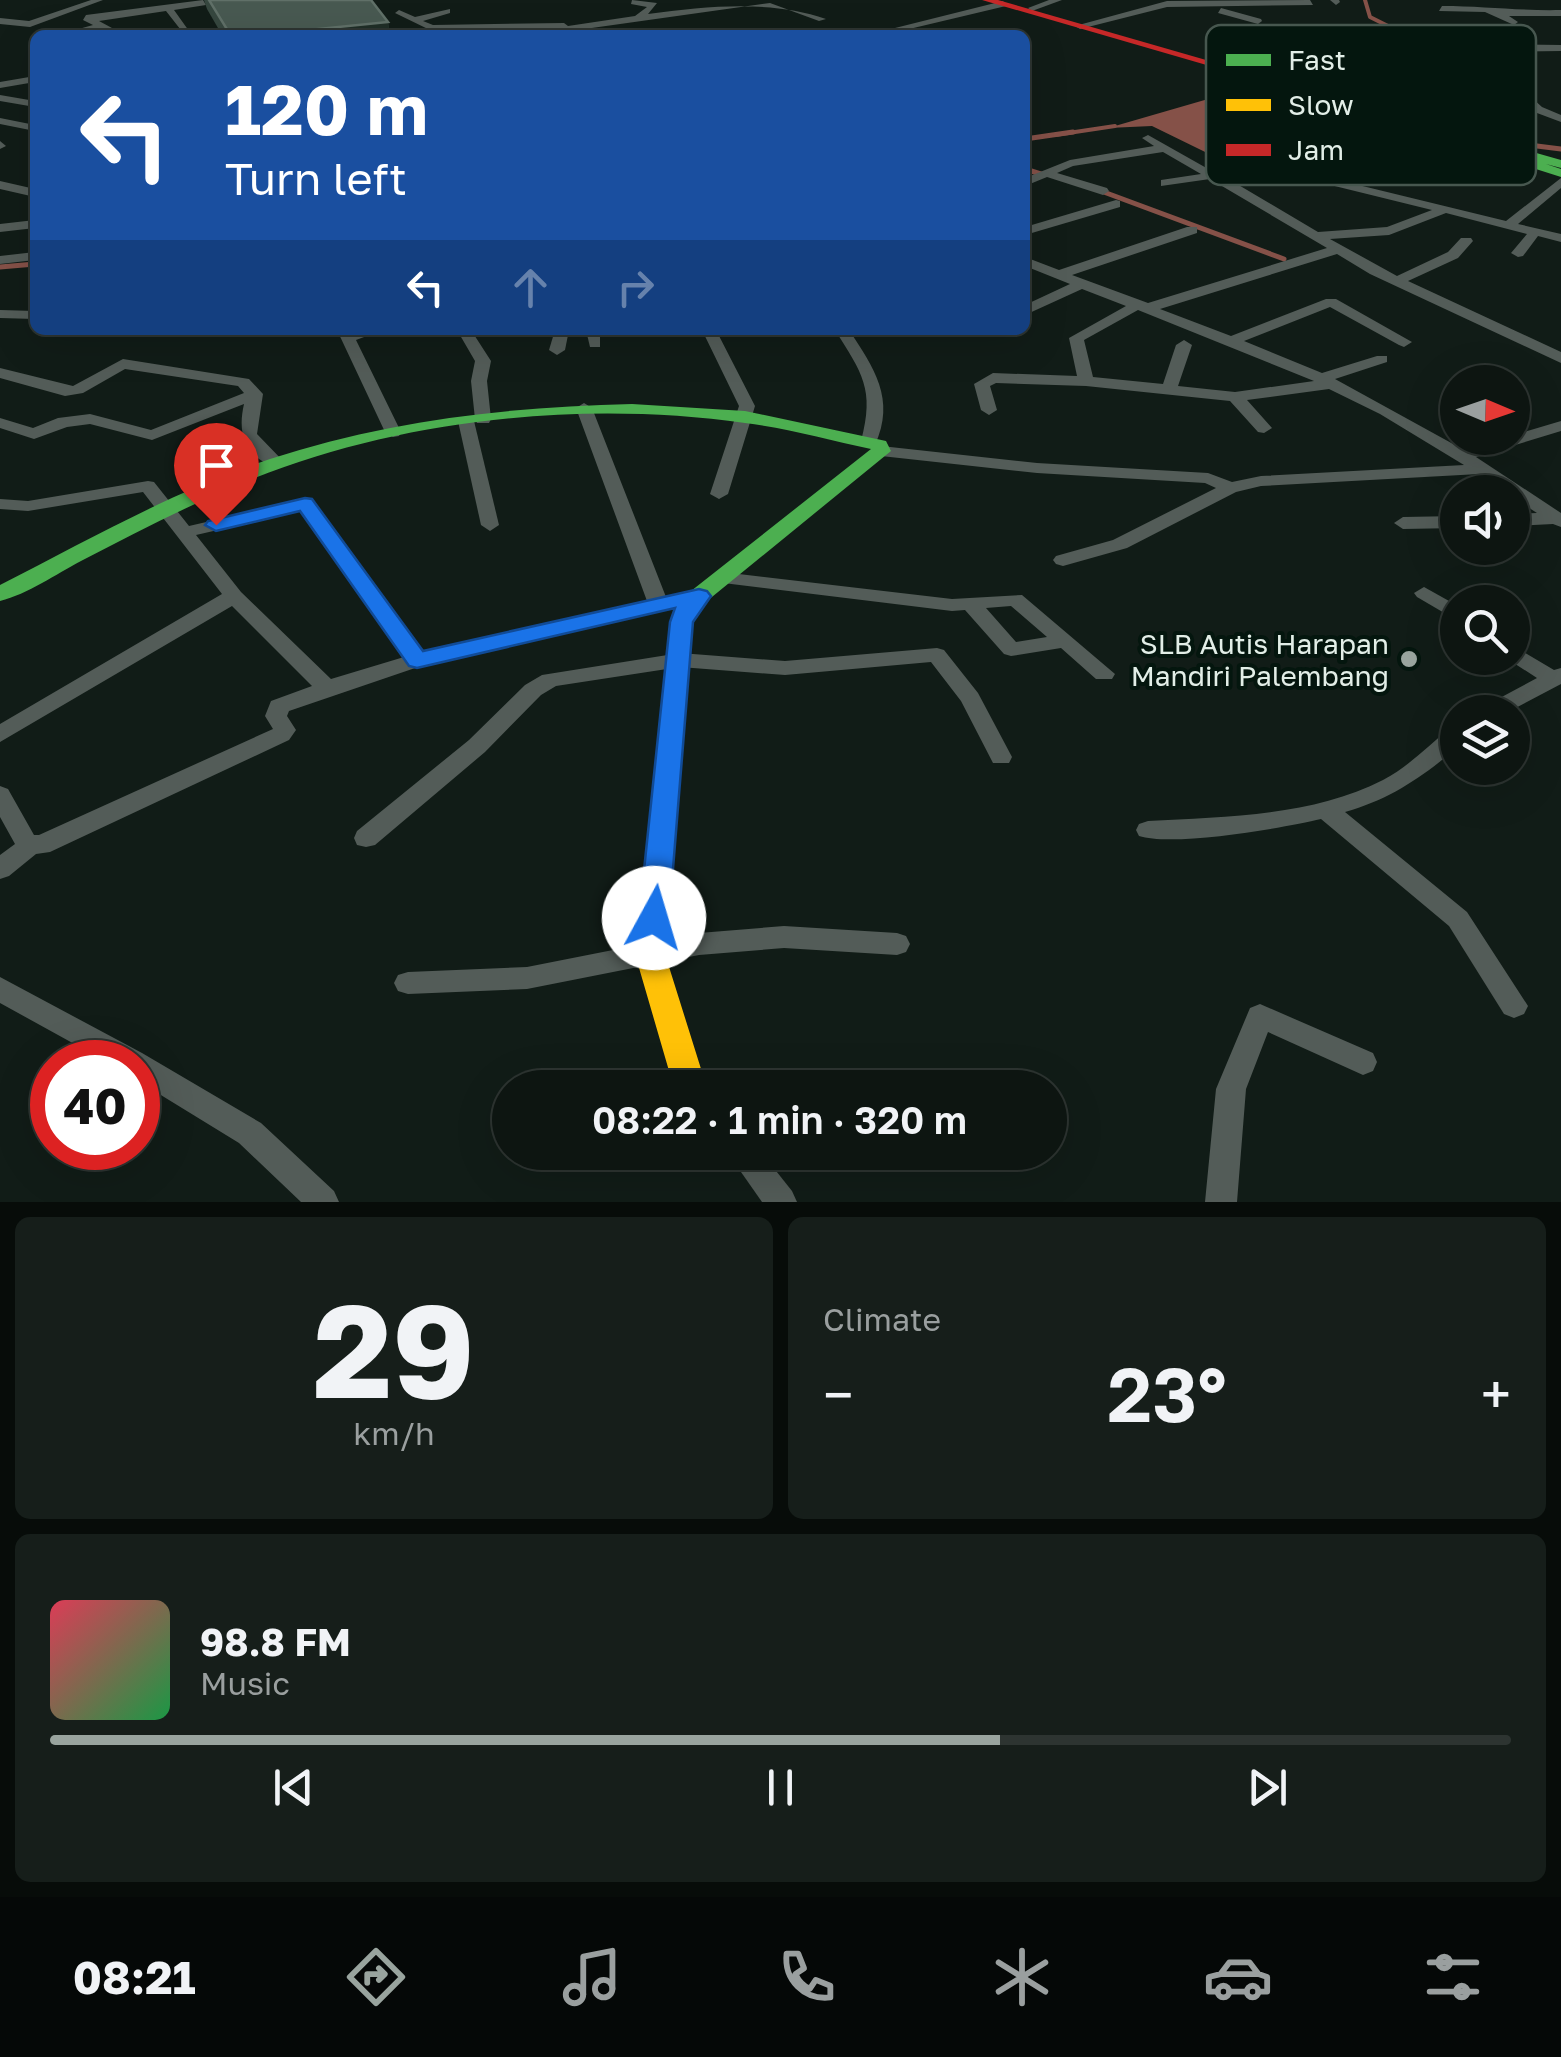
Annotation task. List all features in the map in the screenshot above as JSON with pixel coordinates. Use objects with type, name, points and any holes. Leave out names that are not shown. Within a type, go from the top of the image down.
[{"type":"main road","points":[[999,1],[1206,57]]},
{"type":"main road","points":[[999,1],[1206,60]]},
{"type":"main road","points":[[1536,154],[1561,161]]},
{"type":"main road","points":[[1536,165],[1561,174]]},
{"type":"main road","points":[[0,594],[168,508],[276,463],[393,432],[584,408],[742,417],[875,446]]},
{"type":"main road","points":[[685,1070],[650,954],[683,614],[699,596],[875,446]]},
{"type":"street","points":[[400,13],[426,27],[438,28],[580,26],[774,0],[822,19]]},
{"type":"street","points":[[1032,8],[1058,0]]},
{"type":"street","points":[[0,35],[75,5],[98,1]]},
{"type":"street","points":[[673,1],[694,13]]},
{"type":"street","points":[[891,30],[999,1]]},
{"type":"street","points":[[634,2],[654,5],[637,20]]},
{"type":"street","points":[[88,20],[204,3]]},
{"type":"street","points":[[1191,3],[1258,21]]},
{"type":"street","points":[[1085,25],[1157,6],[1310,4]]},
{"type":"street","points":[[75,5],[88,20],[108,30]]},
{"type":"street","points":[[168,8],[183,30]]},
{"type":"street","points":[[1442,9],[1482,9],[1514,22]]},
{"type":"street","points":[[415,20],[446,11]]},
{"type":"street","points":[[1500,14],[1561,13]]},
{"type":"street","points":[[0,21],[20,26]]},
{"type":"street","points":[[83,30],[99,26]]},
{"type":"street","points":[[565,30],[580,26]]},
{"type":"street","points":[[1536,48],[1561,48]]},
{"type":"street","points":[[1542,48],[1561,60]]},
{"type":"street","points":[[0,84],[30,81]]},
{"type":"street","points":[[0,98],[30,103]]},
{"type":"street","points":[[1538,109],[1561,118]]},
{"type":"street","points":[[0,122],[30,128]]},
{"type":"street","points":[[0,143],[30,129]]},
{"type":"street","points":[[1206,165],[1144,133],[1206,170]]},
{"type":"street","points":[[1030,180],[1070,162],[1166,148]]},
{"type":"street","points":[[1044,174],[1103,190]]},
{"type":"street","points":[[1165,183],[1206,176]]},
{"type":"street","points":[[1507,226],[1561,182]]},
{"type":"street","points":[[1232,185],[1398,282],[1561,358]]},
{"type":"street","points":[[1244,192],[1272,185]]},
{"type":"street","points":[[1343,185],[1561,238]]},
{"type":"street","points":[[0,186],[30,192]]},
{"type":"street","points":[[1030,230],[1116,204]]},
{"type":"street","points":[[1318,236],[1389,231],[1441,211]]},
{"type":"street","points":[[0,228],[30,225]]},
{"type":"street","points":[[1058,275],[1192,230]]},
{"type":"street","points":[[1518,253],[1535,232]]},
{"type":"street","points":[[1398,282],[1453,256],[1466,241]]},
{"type":"street","points":[[1086,381],[1076,338],[1145,305],[1339,249]]},
{"type":"street","points":[[0,260],[30,257]]},
{"type":"street","points":[[1030,264],[1145,305],[1326,381],[1440,442]]},
{"type":"street","points":[[1030,308],[1081,284]]},
{"type":"street","points":[[7,314],[30,302]]},
{"type":"street","points":[[1228,342],[1331,302],[1404,342]]},
{"type":"street","points":[[347,335],[393,432]]},
{"type":"street","points":[[467,335],[483,362],[475,420],[490,526]]},
{"type":"street","points":[[557,350],[561,335]]},
{"type":"street","points":[[712,335],[747,406],[720,494]]},
{"type":"street","points":[[850,335],[879,390],[875,446],[1053,470],[1208,478],[1230,488]]},
{"type":"street","points":[[1169,390],[1184,344]]},
{"type":"street","points":[[989,410],[982,384],[986,380],[1086,381],[1234,397],[1326,381],[1382,359]]},
{"type":"street","points":[[0,373],[65,391],[77,390],[118,365],[132,363],[243,382],[255,394]]},
{"type":"street","points":[[0,423],[34,434],[64,422],[90,420],[152,435],[255,394]]},
{"type":"street","points":[[255,394],[246,429],[251,444],[276,463]]},
{"type":"street","points":[[1234,397],[1264,428]]},
{"type":"street","points":[[584,408],[659,606]]},
{"type":"street","points":[[1530,435],[1561,426]]},
{"type":"street","points":[[1465,455],[1558,519]]},
{"type":"street","points":[[1063,560],[1120,544],[1230,488],[1261,481],[1483,470]]},
{"type":"street","points":[[0,504],[28,506],[141,485],[152,488],[234,596],[327,688]]},
{"type":"street","points":[[186,532],[305,504],[417,660]]},
{"type":"street","points":[[1530,520],[1558,519]]},
{"type":"street","points":[[1402,523],[1440,522]]},
{"type":"street","points":[[722,578],[952,605],[1015,598],[1104,674]]},
{"type":"street","points":[[1424,593],[1440,604]]},
{"type":"street","points":[[0,734],[234,596]]},
{"type":"street","points":[[0,869],[30,845],[41,845],[282,734],[285,730],[276,716],[278,706],[417,660],[699,596]]},
{"type":"street","points":[[971,604],[1011,649],[1065,641]]},
{"type":"street","points":[[366,838],[477,746],[533,690],[550,680],[680,660],[785,668],[937,655],[970,698],[1001,757]]},
{"type":"street","points":[[1530,662],[1556,677]]},
{"type":"street","points":[[1523,695],[1556,677]]},
{"type":"street","points":[[1148,830],[1245,826],[1325,809],[1387,789],[1440,748]]},
{"type":"street","points":[[0,795],[30,845]]},
{"type":"street","points":[[1325,809],[1458,920],[1514,1006]]},
{"type":"street","points":[[408,982],[527,978],[700,944],[784,937],[897,944]]},
{"type":"street","points":[[0,990],[91,1040]]},
{"type":"street","points":[[1221,1202],[1231,1089],[1260,1016],[1363,1062]]},
{"type":"street","points":[[160,1079],[250,1133],[322,1202]]},
{"type":"street","points":[[756,1170],[781,1202]]},
{"type":"shaded area","points":[[1206,100],[1206,152],[1152,126],[1108,128]]},
{"type":"building","points":[[209,0],[371,0],[388,22],[309,30],[227,30]]},
{"type":"waterway","points":[[1365,0],[1370,17],[1386,25]]},
{"type":"waterway","points":[[1055,135],[1115,126]]},
{"type":"waterway","points":[[1030,138],[1073,132]]},
{"type":"waterway","points":[[1536,146],[1561,149]]},
{"type":"waterway","points":[[1030,171],[1044,175]]},
{"type":"waterway","points":[[1101,191],[1284,259]]},
{"type":"waterway","points":[[0,267],[30,264]]},
{"type":"traffic: fast","points":[[1536,157],[1561,164]]},
{"type":"traffic: fast","points":[[1536,165],[1561,173]]},
{"type":"traffic: fast","points":[[0,594],[169,508],[274,464],[383,434],[444,423],[570,411],[691,411],[762,420],[879,445],[881,451],[699,596],[683,614],[676,684]]},
{"type":"traffic: slow","points":[[676,684],[650,954],[685,1070]]},
{"type":"traffic: jam","points":[[987,0],[1206,62]]},
{"type":"place","name":"SLB Autis Harapan Mandiri Palembang","points":[[1409,659]]},
{"type":"route","points":[[216,525],[305,504],[417,660],[699,596],[683,614],[654,918]]}]
